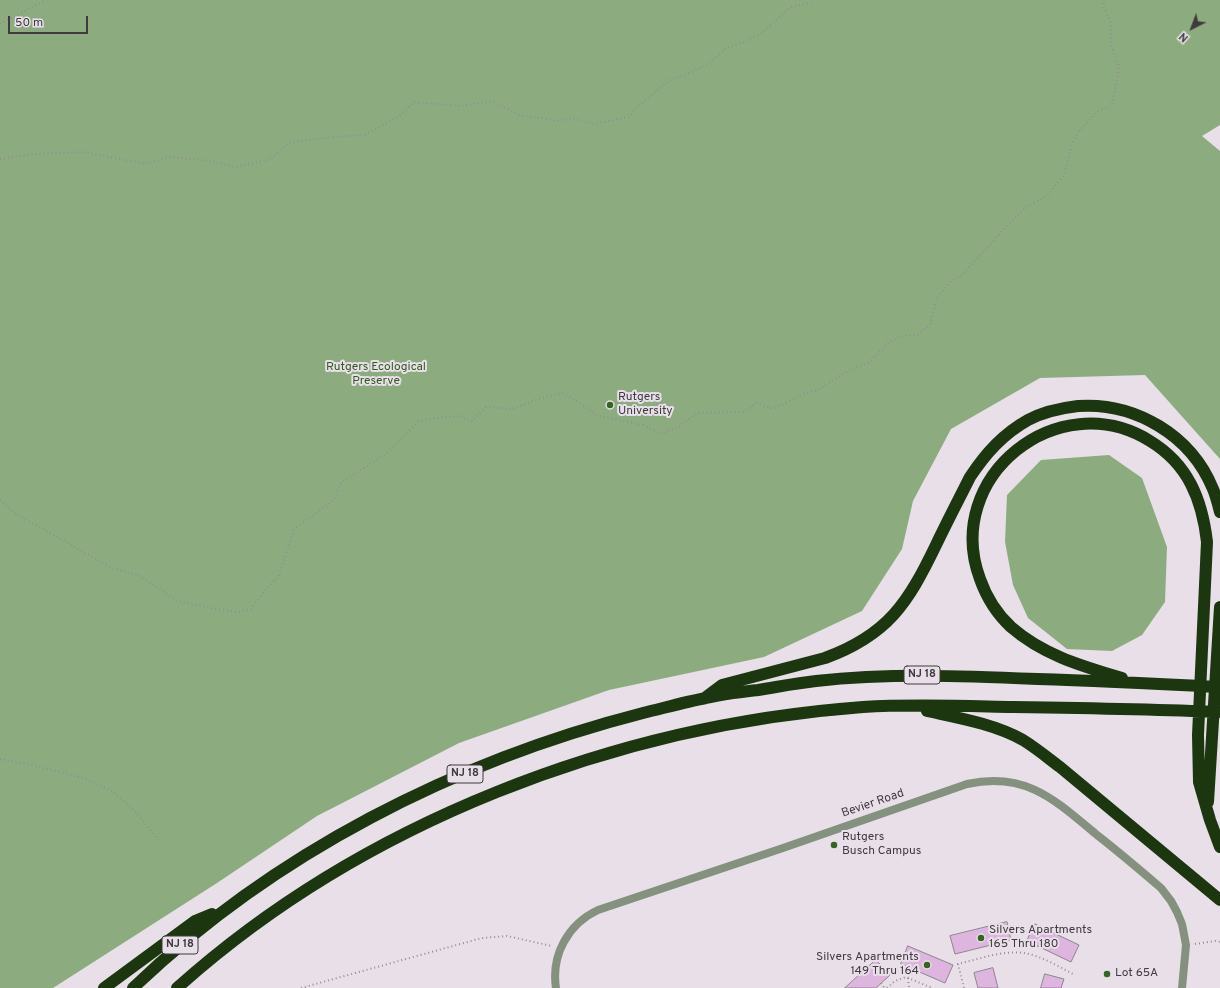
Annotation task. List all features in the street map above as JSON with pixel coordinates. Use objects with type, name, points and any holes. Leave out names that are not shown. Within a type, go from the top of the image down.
[{"type":"highway","points":[[705,698],[722,685],[836,654],[854,646],[877,630],[896,612],[911,593],[967,482],[980,461],[999,441],[1016,428],[1030,419],[1048,412],[1065,407],[1100,406],[1132,412],[1157,424],[1181,442],[1197,460],[1213,489],[1220,512]]},
{"type":"highway","points":[[1146,683],[1080,666],[1060,658],[1025,638],[1010,626],[998,612],[988,597],[978,573],[972,542],[973,525],[976,510],[983,493],[990,479],[1002,463],[1023,444],[1045,432],[1083,423],[1102,424],[1122,428],[1138,434],[1163,449],[1172,458],[1189,480],[1196,493],[1204,517],[1207,542],[1198,735],[1199,782],[1210,820],[1220,847]]},
{"type":"highway","points":[[1207,807],[1210,782],[1220,607]]},
{"type":"highway","name":"NJ 18","points":[[133,988],[172,952],[231,906],[281,871],[348,830],[435,786],[489,763],[544,742],[599,725],[705,698],[816,681],[913,675],[1220,687]]},
{"type":"highway","points":[[904,705],[999,729],[1023,740],[1043,753],[1220,900]]},
{"type":"highway","name":"NJ 18","points":[[177,988],[210,960],[257,924],[338,872],[389,842],[423,825],[512,786],[599,755],[656,740],[712,728],[805,713],[863,707],[904,705],[1152,709],[1220,712]]},
{"type":"highway","points":[[104,988],[195,921],[231,906]]},
{"type":"street","name":"Bevier Road","points":[[556,988],[556,967],[561,949],[568,935],[586,916],[598,910],[967,784],[995,780],[1015,782],[1028,786],[1050,797],[1161,888],[1171,901],[1182,924],[1186,945],[1182,988]]},
{"type":"path","points":[[0,24],[45,0]]},
{"type":"path","points":[[0,159],[32,154],[84,152],[146,164],[168,157],[203,160],[236,167],[271,159],[288,143],[331,137],[365,135],[399,116],[414,102],[461,106],[492,101],[519,115],[559,121],[572,118],[593,124],[629,117],[635,109],[671,79],[708,64],[726,48],[744,42],[765,30],[792,7],[812,2],[813,0]]},
{"type":"path","points":[[0,500],[13,512],[112,568],[140,576],[178,601],[239,612],[251,609],[265,590],[279,576],[294,529],[334,500],[341,482],[385,454],[419,421],[440,417],[461,416],[471,422],[486,407],[513,409],[538,399],[562,392],[599,416],[643,425],[662,434],[680,426],[697,414],[743,412],[757,403],[773,409],[806,393],[818,390],[849,370],[868,363],[888,343],[900,336],[918,335],[930,324],[938,298],[950,282],[964,273],[1026,207],[1047,196],[1064,175],[1073,142],[1080,130],[1098,111],[1111,106],[1114,96],[1119,68],[1112,44],[1111,23],[1103,6],[1104,0]]},
{"type":"path","points":[[0,759],[36,766],[83,778],[111,790],[138,814],[159,841]]},
{"type":"path","points":[[301,988],[482,938],[507,936],[538,942],[561,949]]},
{"type":"path","points":[[1186,945],[1215,941],[1220,942]]},
{"type":"path","points":[[964,988],[958,964],[1000,954],[1024,953],[1042,958],[1075,975]]},
{"type":"path","points":[[881,983],[886,988],[895,981],[906,977],[931,988]]},
{"type":"path","points":[[908,978],[909,988]]},
{"type":"green space","name":"Rutgers Ecological Preserve","points":[[0,0],[1220,0],[1220,125],[1202,136],[1220,151],[1220,459],[1145,375],[1040,378],[951,429],[913,501],[902,549],[862,611],[764,657],[609,690],[459,743],[317,816],[217,883],[53,988],[0,988]]},
{"type":"green space","points":[[1109,455],[1142,478],[1167,547],[1165,602],[1142,635],[1112,651],[1067,649],[1028,618],[1013,585],[1005,542],[1007,495],[1041,460]]},
{"type":"building","name":"Silvers Apartments 165 Thru 180","points":[[1007,922],[1011,940],[955,954],[950,936]]},
{"type":"building","points":[[1035,924],[1079,945],[1071,962],[1027,941]]},
{"type":"building","name":"Silvers Apartments 149 Thru 164","points":[[908,946],[953,965],[945,983],[901,964]]},
{"type":"building","points":[[876,960],[890,975],[876,988],[845,988]]},
{"type":"building","points":[[993,968],[998,988],[978,988],[974,973]]},
{"type":"building","points":[[1045,974],[1064,979],[1061,988],[1041,988]]},
{"type":"place","name":"Rutgers University","points":[[610,405]]},
{"type":"place","name":"Rutgers Busch Campus","points":[[834,845]]},
{"type":"place","name":"Silvers Apartments 165 Thru 180","points":[[981,938]]},
{"type":"place","name":"Silvers Apartments 149 Thru 164","points":[[927,965]]},
{"type":"place","name":"Lot 65A","points":[[1107,974]]}]
